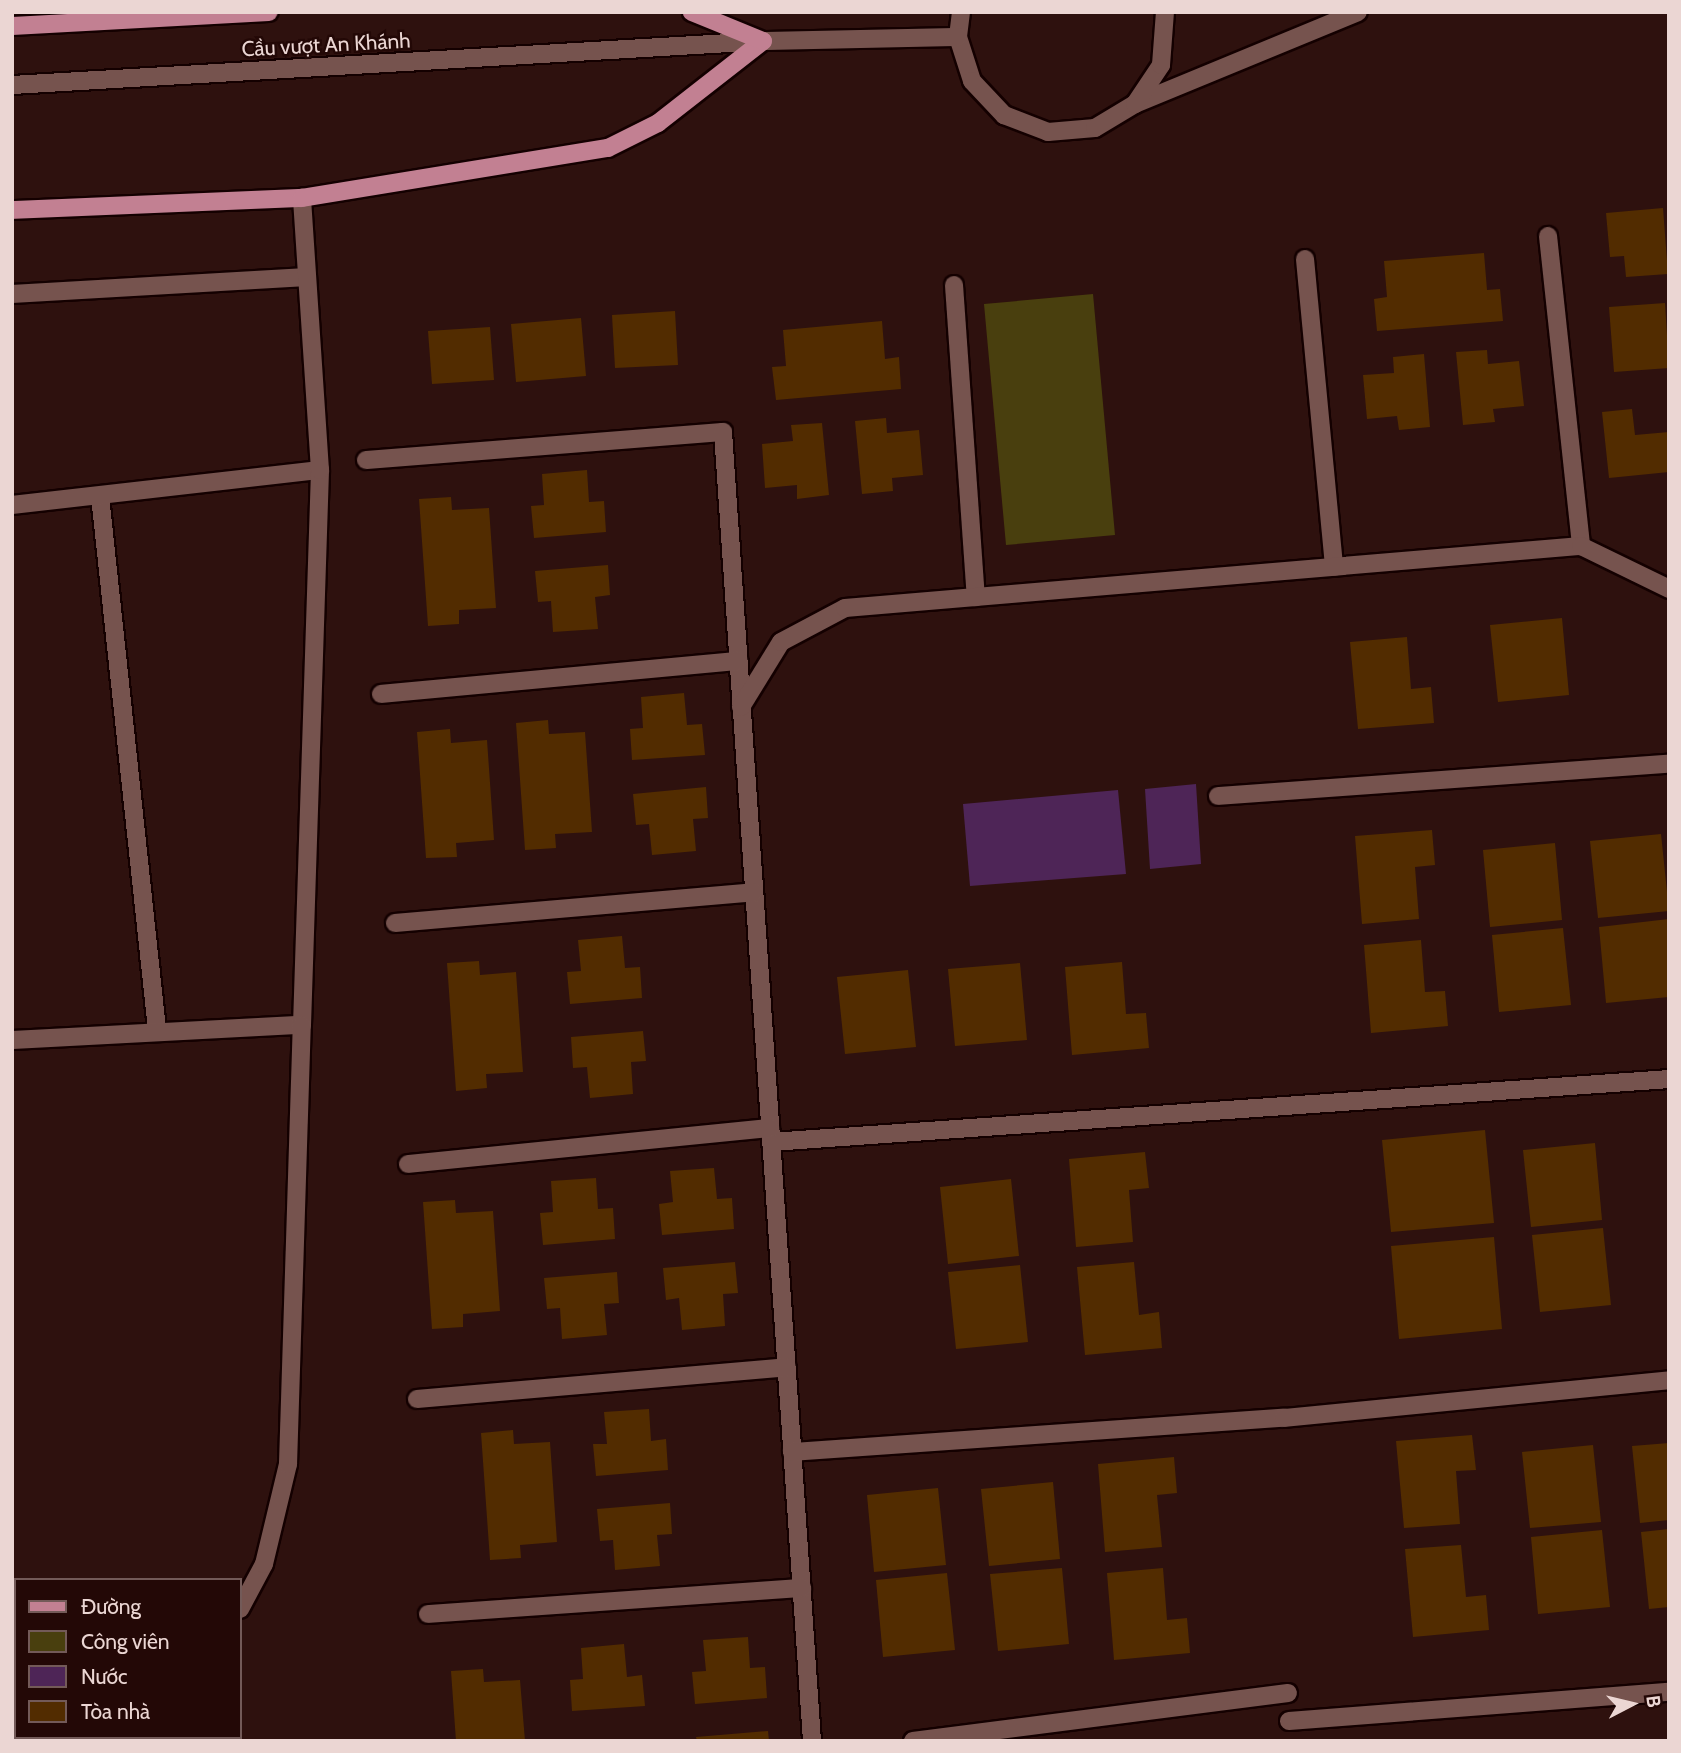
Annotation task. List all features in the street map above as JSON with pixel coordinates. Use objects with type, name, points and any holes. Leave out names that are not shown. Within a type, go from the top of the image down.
[{"type":"main road","points":[[12,26],[269,12]]},
{"type":"main road","points":[[12,210],[302,198],[608,148],[659,123],[763,41],[692,12]]},
{"type":"street","points":[[961,12],[958,37],[972,81],[1004,115],[1048,132],[1095,128],[1135,104],[1358,12]]},
{"type":"street","points":[[1135,104],[1161,65],[1165,12]]},
{"type":"street","name":"Cầu vượt An Khánh","points":[[12,85],[763,41],[958,37]]},
{"type":"street","points":[[242,1605],[264,1564],[288,1464],[320,470],[302,198]]},
{"type":"street","points":[[1548,236],[1581,546]]},
{"type":"street","points":[[1305,259],[1334,567]]},
{"type":"street","points":[[12,294],[307,277]]},
{"type":"street","points":[[954,285],[976,597]]},
{"type":"street","points":[[366,460],[723,432],[812,1741]]},
{"type":"street","points":[[12,505],[320,470]]},
{"type":"street","points":[[100,496],[157,1029]]},
{"type":"street","points":[[741,707],[781,642],[845,608],[1581,546],[1669,589]]},
{"type":"street","points":[[381,694],[738,661]]},
{"type":"street","points":[[1218,796],[1669,764]]},
{"type":"street","points":[[395,923],[754,892]]},
{"type":"street","points":[[12,1040],[157,1029],[302,1025]]},
{"type":"street","points":[[408,1164],[770,1135],[1669,1079]]},
{"type":"street","points":[[417,1399],[787,1367]]},
{"type":"street","points":[[792,1452],[1284,1418],[1669,1380]]},
{"type":"street","points":[[428,1614],[802,1588]]},
{"type":"street","points":[[1289,1721],[1669,1692]]},
{"type":"street","points":[[913,1741],[1289,1693]]},
{"type":"green space","points":[[1093,294],[1115,535],[1006,545],[984,304]]},
{"type":"water","points":[[1196,784],[1201,864],[1150,869],[1145,789]]},
{"type":"water","points":[[1118,790],[1126,874],[970,886],[963,804]]},
{"type":"building","points":[[1663,208],[1668,274],[1626,277],[1624,256],[1610,257],[1606,213]]},
{"type":"building","points":[[1484,253],[1487,290],[1500,289],[1503,321],[1377,331],[1374,299],[1387,297],[1384,261]]},
{"type":"building","points":[[1665,303],[1669,368],[1614,372],[1609,307]]},
{"type":"building","points":[[675,311],[678,365],[615,368],[612,315]]},
{"type":"building","points":[[581,318],[586,376],[516,382],[511,324]]},
{"type":"building","points":[[882,321],[885,359],[899,357],[901,389],[776,400],[772,367],[786,366],[783,330]]},
{"type":"building","points":[[490,327],[494,380],[432,384],[428,331]]},
{"type":"building","points":[[1487,350],[1488,364],[1519,361],[1524,406],[1493,409],[1495,422],[1463,425],[1456,352]]},
{"type":"building","points":[[1424,354],[1430,427],[1399,430],[1397,416],[1367,419],[1363,375],[1394,373],[1393,357]]},
{"type":"building","points":[[1632,409],[1635,435],[1669,432],[1669,472],[1609,478],[1602,412]]},
{"type":"building","points":[[886,418],[887,433],[919,430],[923,475],[892,478],[893,491],[862,494],[855,421]]},
{"type":"building","points":[[822,423],[829,495],[797,499],[797,485],[765,488],[762,444],[793,441],[791,425]]},
{"type":"building","points":[[587,470],[589,502],[604,501],[606,532],[534,538],[531,506],[544,505],[542,474]]},
{"type":"building","points":[[451,497],[452,510],[489,508],[496,608],[459,610],[459,624],[428,626],[419,499]]},
{"type":"building","points":[[608,565],[610,595],[595,597],[598,629],[553,632],[551,601],[538,602],[535,571]]},
{"type":"building","points":[[1562,618],[1569,695],[1498,702],[1490,625]]},
{"type":"building","points":[[1407,637],[1411,689],[1431,687],[1434,723],[1358,729],[1350,642]]},
{"type":"building","points":[[684,693],[687,725],[702,724],[705,755],[632,760],[630,729],[643,728],[641,697]]},
{"type":"building","points":[[548,720],[549,734],[585,732],[592,832],[555,834],[556,848],[525,850],[516,723]]},
{"type":"building","points":[[450,729],[451,743],[487,740],[494,840],[456,843],[457,857],[426,858],[417,732]]},
{"type":"building","points":[[706,787],[708,818],[693,819],[696,851],[652,855],[649,824],[636,825],[633,794]]},
{"type":"building","points":[[1432,830],[1435,865],[1415,867],[1419,919],[1362,924],[1355,836]]},
{"type":"building","points":[[1661,834],[1669,911],[1598,918],[1590,841]]},
{"type":"building","points":[[1555,843],[1562,920],[1490,927],[1483,850]]},
{"type":"building","points":[[1669,919],[1669,997],[1606,1003],[1599,927]]},
{"type":"building","points":[[1563,928],[1571,1005],[1499,1012],[1492,935]]},
{"type":"building","points":[[622,936],[625,968],[640,967],[642,998],[570,1004],[567,972],[581,971],[578,940]]},
{"type":"building","points":[[1421,940],[1425,992],[1445,991],[1448,1026],[1371,1033],[1364,945]]},
{"type":"building","points":[[479,961],[480,975],[516,972],[523,1072],[486,1074],[487,1088],[456,1091],[447,963]]},
{"type":"building","points":[[1122,962],[1126,1014],[1146,1013],[1149,1048],[1072,1055],[1065,967]]},
{"type":"building","points":[[1020,963],[1027,1040],[955,1046],[948,969]]},
{"type":"building","points":[[908,970],[916,1047],[845,1054],[837,977]]},
{"type":"building","points":[[643,1031],[646,1061],[631,1062],[633,1094],[590,1098],[587,1067],[573,1068],[571,1037]]},
{"type":"building","points":[[1485,1130],[1494,1223],[1391,1232],[1382,1140]]},
{"type":"building","points":[[1595,1143],[1602,1220],[1531,1227],[1523,1150]]},
{"type":"building","points":[[1145,1152],[1149,1188],[1129,1190],[1133,1242],[1076,1247],[1069,1159]]},
{"type":"building","points":[[714,1168],[717,1199],[732,1198],[734,1229],[662,1235],[659,1204],[673,1202],[670,1171]]},
{"type":"building","points":[[596,1178],[598,1209],[613,1208],[615,1239],[543,1245],[540,1213],[553,1212],[551,1181]]},
{"type":"building","points":[[1011,1179],[1019,1256],[948,1264],[940,1187]]},
{"type":"building","points":[[455,1200],[456,1213],[493,1211],[500,1311],[463,1314],[463,1327],[432,1329],[423,1202]]},
{"type":"building","points":[[1603,1228],[1611,1305],[1540,1312],[1532,1235]]},
{"type":"building","points":[[1494,1237],[1502,1329],[1399,1339],[1391,1246]]},
{"type":"building","points":[[735,1262],[738,1293],[723,1294],[725,1326],[682,1330],[679,1298],[666,1300],[663,1268]]},
{"type":"building","points":[[1134,1262],[1139,1315],[1159,1312],[1162,1348],[1085,1355],[1077,1267]]},
{"type":"building","points":[[1020,1265],[1028,1342],[956,1349],[948,1272]]},
{"type":"building","points":[[617,1272],[619,1303],[604,1304],[607,1335],[562,1339],[560,1308],[547,1309],[544,1278]]},
{"type":"building","points":[[649,1409],[651,1441],[666,1439],[668,1470],[596,1476],[593,1444],[607,1444],[604,1412]]},
{"type":"building","points":[[513,1430],[514,1444],[550,1442],[557,1542],[520,1545],[521,1558],[490,1560],[481,1433]]},
{"type":"building","points":[[1472,1435],[1476,1470],[1456,1471],[1460,1524],[1404,1528],[1396,1441]]},
{"type":"building","points":[[1669,1443],[1669,1520],[1640,1523],[1632,1446]]},
{"type":"building","points":[[1593,1445],[1601,1522],[1530,1528],[1522,1452]]},
{"type":"building","points":[[1174,1457],[1177,1493],[1157,1495],[1162,1547],[1105,1552],[1098,1464]]},
{"type":"building","points":[[1053,1482],[1060,1559],[989,1566],[981,1489]]},
{"type":"building","points":[[938,1488],[946,1565],[874,1572],[867,1495]]},
{"type":"building","points":[[670,1503],[672,1534],[657,1535],[660,1566],[615,1570],[613,1540],[600,1541],[597,1509]]},
{"type":"building","points":[[1669,1529],[1669,1607],[1649,1609],[1641,1532]]},
{"type":"building","points":[[1602,1530],[1610,1607],[1538,1614],[1531,1537]]},
{"type":"building","points":[[1461,1545],[1466,1597],[1486,1595],[1489,1630],[1413,1637],[1405,1549]]},
{"type":"building","points":[[1062,1568],[1069,1644],[998,1651],[990,1574]]},
{"type":"building","points":[[1163,1568],[1167,1620],[1187,1618],[1190,1653],[1114,1660],[1107,1573]]},
{"type":"building","points":[[947,1573],[955,1650],[883,1657],[876,1580]]},
{"type":"building","points":[[748,1637],[750,1668],[765,1667],[767,1698],[695,1704],[692,1672],[706,1671],[703,1640]]},
{"type":"building","points":[[624,1644],[627,1677],[642,1675],[645,1706],[572,1711],[570,1680],[583,1679],[581,1648]]},
{"type":"building","points":[[483,1669],[484,1682],[520,1680],[525,1741],[456,1741],[451,1671]]},
{"type":"building","points":[[768,1731],[769,1741],[697,1741],[696,1737]]}]
